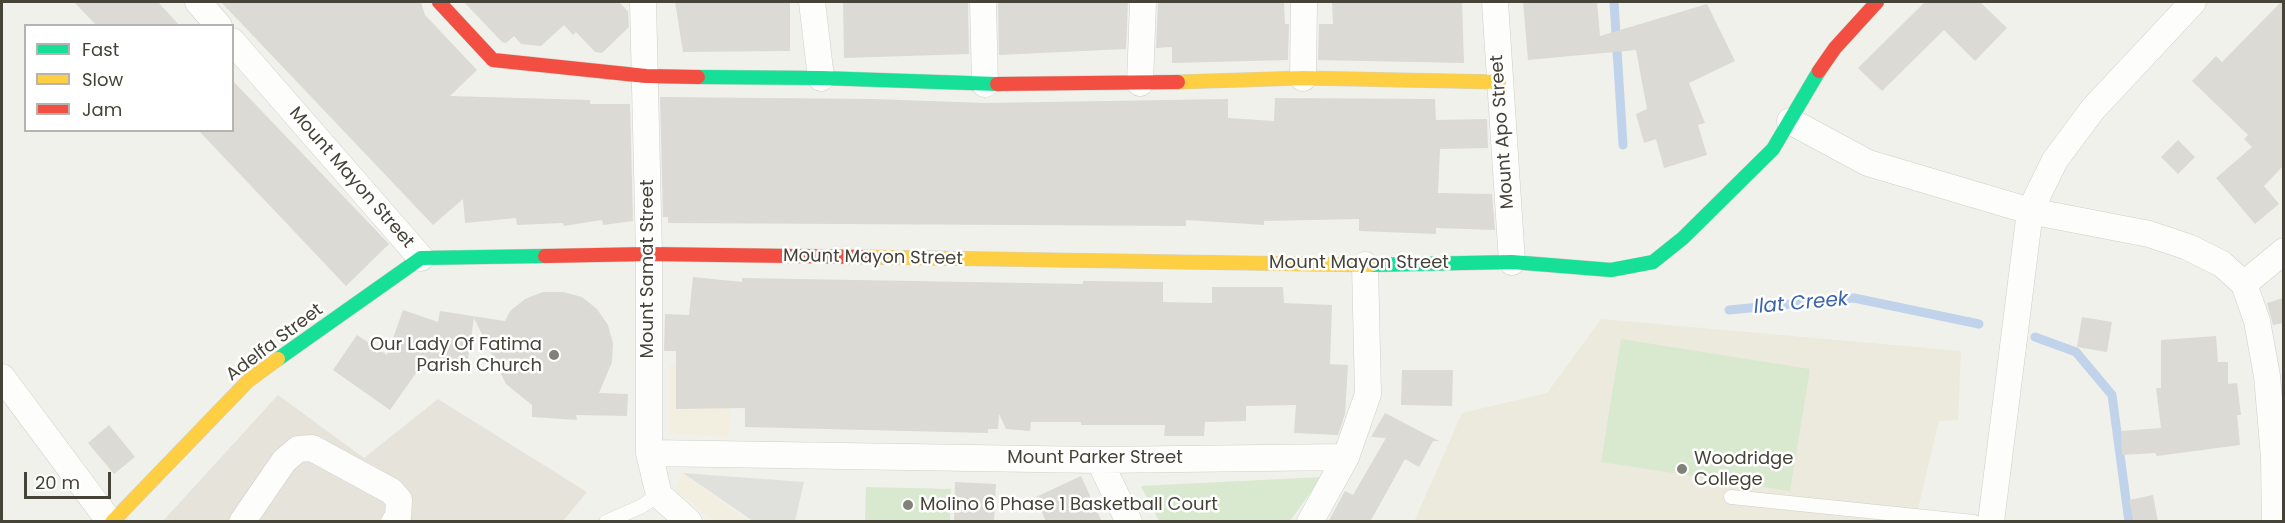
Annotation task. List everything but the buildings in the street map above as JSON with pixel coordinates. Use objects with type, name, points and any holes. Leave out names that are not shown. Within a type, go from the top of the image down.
[{"type":"street","points":[[198,2],[217,24]]},
{"type":"street","points":[[439,2],[493,60],[646,76],[821,78],[985,84],[1140,83],[1303,78],[1499,82]]},
{"type":"street","name":"Mount Samat Street","points":[[643,2],[649,254],[649,453],[658,495]]},
{"type":"street","points":[[812,2],[821,78]]},
{"type":"street","points":[[983,2],[985,84]]},
{"type":"street","points":[[1140,83],[1143,2]]},
{"type":"street","points":[[1303,78],[1304,2]]},
{"type":"street","name":"Mount Apo Street","points":[[1495,2],[1512,262]]},
{"type":"street","name":"Mount Mayon Street","points":[[234,43],[421,258],[649,254],[1365,265],[1512,262],[1611,270],[1653,262],[1683,238],[1773,149],[1811,83],[1835,48],[1877,2]]},
{"type":"street","points":[[1991,522],[2030,211],[2055,160],[2093,110],[2193,2]]},
{"type":"street","points":[[1790,121],[1868,164],[2030,211],[2149,234],[2188,247],[2222,264],[2244,284],[2257,321],[2279,454],[2275,522]]},
{"type":"street","points":[[2244,284],[2283,251]]},
{"type":"street","name":"Adelfa Street","points":[[111,522],[248,381],[421,258]]},
{"type":"street","points":[[1311,522],[1346,457],[1368,394],[1365,265]]},
{"type":"street","points":[[2,377],[111,522]]},
{"type":"street","points":[[242,522],[284,461],[298,449],[312,448],[391,492],[399,500],[398,517],[394,522]]},
{"type":"street","name":"Mount Parker Street","points":[[649,453],[1099,460],[1346,457]]},
{"type":"street","points":[[1099,460],[1129,522]]},
{"type":"street","points":[[658,495],[689,522]]},
{"type":"lane","points":[[606,522],[640,507],[658,495]]},
{"type":"lane","points":[[1731,497],[1974,522]]},
{"type":"shaded area","name":"Woodridge College","points":[[1601,319],[1961,351],[1958,420],[1939,421],[1915,521],[1414,522],[1462,413],[1547,393]]},
{"type":"shaded area","points":[[704,361],[732,403],[728,437],[670,434],[670,365]]},
{"type":"shaded area","points":[[278,395],[364,458],[438,399],[587,492],[563,521],[162,522]]},
{"type":"shaded area","points":[[683,473],[747,521],[713,521],[675,490]]},
{"type":"shaded area","points":[[683,473],[804,482],[795,521],[753,521]]},
{"type":"green space","points":[[1621,339],[1810,369],[1790,491],[1601,462]]},
{"type":"green space","points":[[1322,477],[1290,521],[1159,521],[1141,486]]},
{"type":"green space","name":"Molino 6 Phase 1 Basketball Court","points":[[866,487],[951,489],[950,521],[865,521]]},
{"type":"waterway","name":"Ilat Creek","points":[[1614,2],[1623,145]]},
{"type":"waterway","name":"Ilat Creek","points":[[1729,310],[1854,298],[1979,324]]},
{"type":"waterway","name":"Ilat Creek","points":[[2035,337],[2076,352],[2112,395],[2129,522]]},
{"type":"traffic: fast","points":[[1370,265],[1512,262],[1611,270],[1653,262],[1683,238],[1773,149],[1819,71]]},
{"type":"traffic: fast","points":[[698,77],[821,78],[997,84]]},
{"type":"traffic: fast","points":[[278,359],[421,258],[545,256]]},
{"type":"traffic: slow","points":[[1178,82],[1303,78],[1499,82]]},
{"type":"traffic: slow","points":[[865,257],[1370,265]]},
{"type":"traffic: slow","points":[[112,522],[248,381],[278,359]]},
{"type":"traffic: jam","points":[[439,2],[493,60],[646,76],[698,77]]},
{"type":"traffic: jam","points":[[1819,71],[1835,48],[1877,2]]},
{"type":"traffic: jam","points":[[997,84],[1178,82]]},
{"type":"traffic: jam","points":[[545,256],[649,254],[865,257]]},
{"type":"place","name":"Our Lady Of Fatima Parish Church","points":[[554,355]]},
{"type":"place","name":"Woodridge College","points":[[1682,469]]},
{"type":"place","name":"Molino 6 Phase 1 Basketball Court","points":[[908,505]]}]
